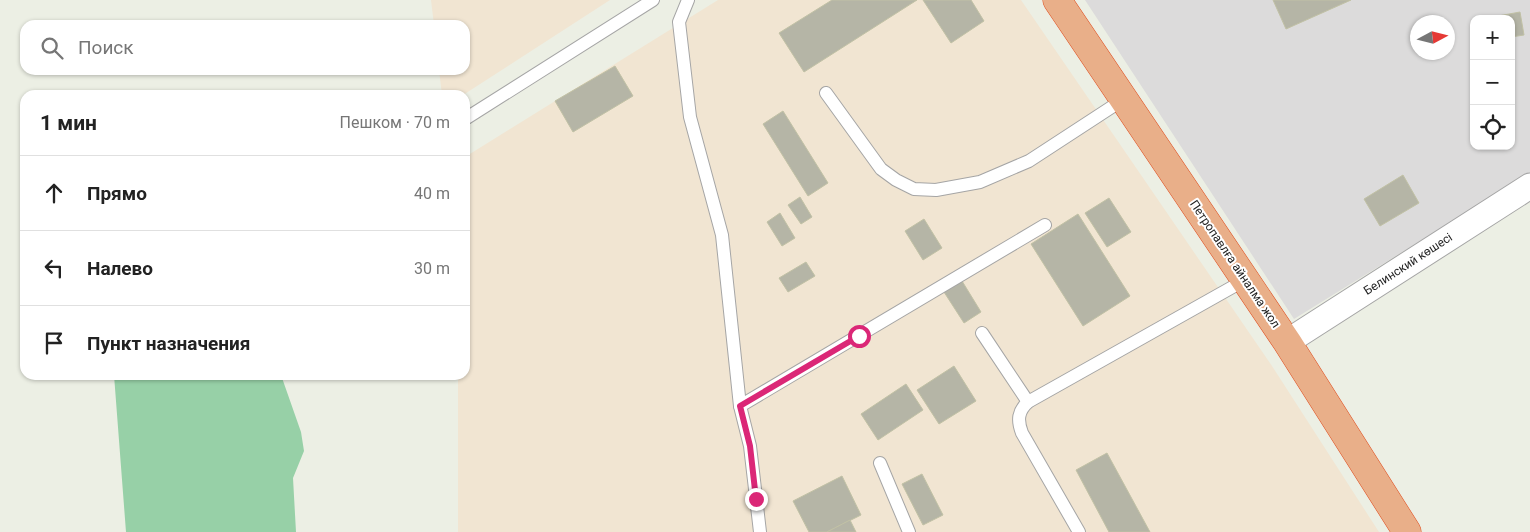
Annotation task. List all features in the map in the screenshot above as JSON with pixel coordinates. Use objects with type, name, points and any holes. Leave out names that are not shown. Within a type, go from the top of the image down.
[{"type":"highway","name":"Петропавлға айналма жол","points":[[1057,0],[1287,342],[1407,532]]},
{"type":"street","name":"Белинский көшесі","points":[[1287,342],[1530,186]]},
{"type":"lane","points":[[470,116],[653,0]]},
{"type":"lane","points":[[688,0],[680,22],[690,117],[722,235],[740,406],[750,446],[760,532]]},
{"type":"lane","points":[[826,93],[881,169],[896,180],[914,189],[936,190],[980,182],[1029,161],[1124,100]]},
{"type":"lane","points":[[740,406],[1045,225]]},
{"type":"lane","points":[[1079,532],[1018,425],[1018,416],[1022,408],[1028,402],[1245,280]]},
{"type":"lane","points":[[982,333],[1028,402]]},
{"type":"lane","points":[[880,463],[909,532]]},
{"type":"shaded area","points":[[431,0],[610,0],[470,90],[441,90],[440,75],[470,75],[470,20],[433,20]]},
{"type":"shaded area","points":[[718,0],[1021,0],[1272,366],[1379,532],[458,532],[458,380],[470,380],[470,154]]},
{"type":"shaded area","points":[[1085,0],[1530,0],[1530,173],[1294,319]]},
{"type":"green space","points":[[114,380],[283,380],[301,432],[304,451],[293,478],[296,532],[126,532]]},
{"type":"building","points":[[832,0],[917,0],[804,72],[779,33]]},
{"type":"building","points":[[923,0],[971,0],[984,21],[951,43]]},
{"type":"building","points":[[1273,0],[1351,0],[1286,29]]},
{"type":"building","points":[[1520,12],[1524,35],[1515,36],[1515,15],[1504,15]]},
{"type":"building","points":[[615,66],[633,96],[573,132],[555,101]]},
{"type":"building","points":[[783,111],[828,183],[808,196],[763,124]]},
{"type":"building","points":[[1403,175],[1419,203],[1380,226],[1364,199]]},
{"type":"building","points":[[800,197],[812,217],[801,224],[788,205]]},
{"type":"building","points":[[1109,198],[1131,232],[1107,247],[1085,213]]},
{"type":"building","points":[[780,213],[795,238],[782,246],[767,222]]},
{"type":"building","points":[[1078,214],[1130,296],[1083,326],[1031,244]]},
{"type":"building","points":[[924,219],[942,248],[923,260],[905,231]]},
{"type":"building","points":[[806,262],[815,276],[788,292],[779,278]]},
{"type":"building","points":[[962,281],[981,312],[964,323],[944,292]]},
{"type":"building","points":[[954,366],[976,401],[939,424],[917,390]]},
{"type":"building","points":[[906,384],[923,410],[878,440],[861,414]]},
{"type":"building","points":[[1107,453],[1150,532],[1109,532],[1076,470]]},
{"type":"building","points":[[922,474],[943,515],[923,525],[902,484]]},
{"type":"building","points":[[842,476],[861,515],[827,532],[809,532],[793,501]]},
{"type":"building","points":[[850,520],[856,532],[827,532]]},
{"type":"route","points":[[756,499],[750,446],[740,406],[859,336]]}]
